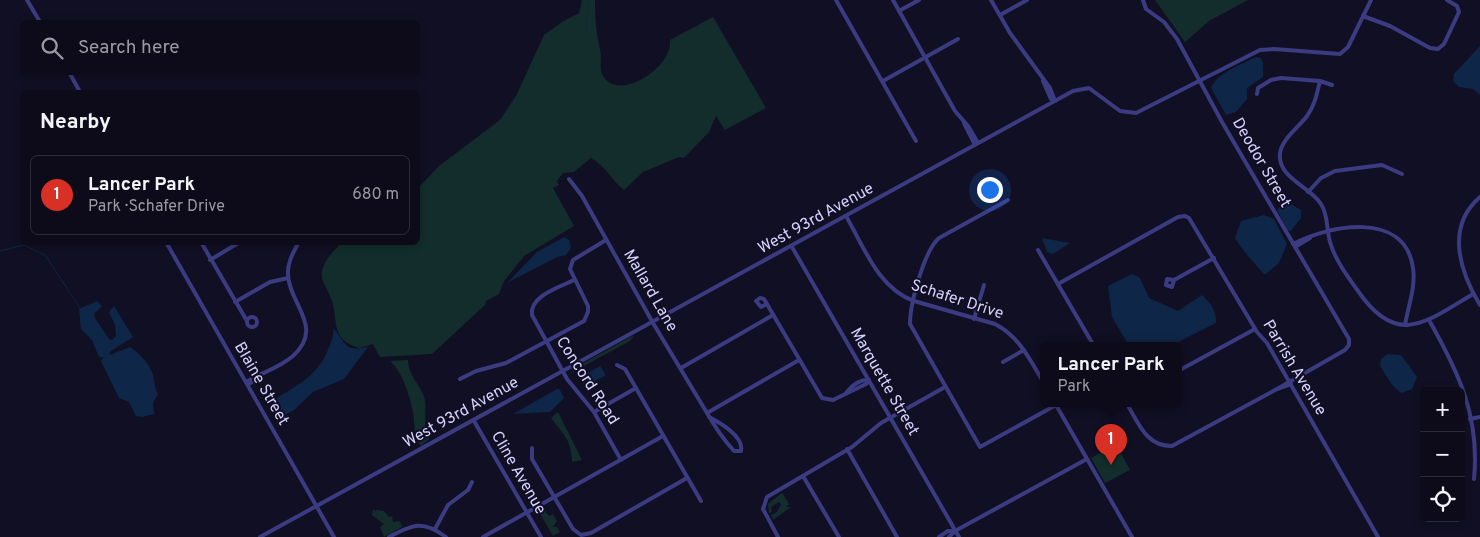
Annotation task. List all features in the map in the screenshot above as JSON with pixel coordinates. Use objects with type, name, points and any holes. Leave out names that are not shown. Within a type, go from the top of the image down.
[{"type":"street","points":[[27,0],[39,20]]},
{"type":"street","points":[[836,0],[916,141]]},
{"type":"street","points":[[893,0],[976,144]]},
{"type":"street","points":[[899,11],[920,0]]},
{"type":"street","points":[[992,0],[1043,81],[1051,99],[1055,100]]},
{"type":"street","points":[[1000,15],[1028,0]]},
{"type":"street","name":"Deodor Street","points":[[1143,0],[1146,9],[1164,22],[1177,39],[1198,80],[1347,334],[1349,345],[1345,350],[1290,382]]},
{"type":"street","name":"West 93rd Avenue","points":[[260,537],[792,247],[1073,91],[1089,88],[1120,111],[1136,113],[1198,80],[1262,50],[1342,53],[1348,48],[1371,0]]},
{"type":"street","points":[[1363,16],[1383,23],[1435,49],[1442,47],[1459,10],[1458,6],[1447,0]]},
{"type":"street","points":[[883,82],[958,39]]},
{"type":"street","points":[[71,75],[79,90]]},
{"type":"street","points":[[1257,94],[1258,88],[1277,78],[1320,81],[1332,85]]},
{"type":"street","points":[[1320,81],[1313,107],[1286,141],[1280,152],[1281,162],[1291,178],[1323,206],[1333,251],[1368,305],[1384,319],[1405,325],[1429,320],[1474,294]]},
{"type":"street","points":[[1308,192],[1320,178],[1335,172],[1382,165],[1402,174]]},
{"type":"street","name":"Mallard Lane","points":[[569,179],[582,196],[653,323],[708,415],[734,451],[741,451],[741,445],[732,433],[708,415]]},
{"type":"street","points":[[1480,197],[1466,215],[1458,240],[1464,276],[1480,305]]},
{"type":"street","points":[[1008,200],[939,238],[933,244],[927,256],[910,316],[914,333],[980,447],[1051,407]]},
{"type":"street","name":"Schafer Drive","points":[[846,216],[882,277],[896,292],[914,301],[1006,330],[1024,350],[1040,376]]},
{"type":"street","name":"Parrish Avenue","points":[[1058,284],[1178,218],[1185,216],[1194,224],[1255,329],[1265,340],[1378,537]]},
{"type":"street","points":[[1294,246],[1312,236],[1328,231],[1373,227],[1388,232],[1402,243],[1409,255],[1413,274],[1405,325]]},
{"type":"street","points":[[460,379],[476,371],[506,363],[584,320],[588,312],[588,306],[570,269],[573,260],[606,240]]},
{"type":"street","name":"Blaine Street","points":[[168,245],[334,537]]},
{"type":"street","points":[[202,245],[247,321]]},
{"type":"street","points":[[210,260],[235,245]]},
{"type":"street","points":[[247,384],[291,358],[304,338],[304,316],[288,278],[289,263],[298,245]]},
{"type":"street","name":"Marquette Street","points":[[792,247],[959,537]]},
{"type":"street","points":[[1038,250],[1092,342]]},
{"type":"street","points":[[1174,280],[1214,258]]},
{"type":"street","points":[[235,302],[270,282],[288,278]]},
{"type":"street","name":"Concord Road","points":[[574,280],[536,300],[532,307],[532,315],[574,390],[594,412],[621,460]]},
{"type":"street","points":[[974,319],[984,285]]},
{"type":"street","points":[[767,304],[819,395],[828,401],[866,384],[869,380]]},
{"type":"street","points":[[681,368],[773,315]]},
{"type":"street","points":[[1429,320],[1458,373],[1470,418],[1476,456],[1474,479]]},
{"type":"street","points":[[1182,369],[1255,329]]},
{"type":"street","points":[[1003,362],[1024,350]]},
{"type":"street","points":[[708,415],[798,360]]},
{"type":"street","points":[[617,365],[625,369],[700,501]]},
{"type":"street","points":[[1129,407],[1144,433],[1155,443],[1172,446],[1181,443],[1290,382]]},
{"type":"street","points":[[778,537],[765,514],[763,504],[767,497],[847,449],[890,418],[945,387]]},
{"type":"street","points":[[594,412],[636,388]]},
{"type":"street","points":[[1058,407],[1132,537]]},
{"type":"street","points":[[1470,418],[1480,417]]},
{"type":"street","name":"Cline Avenue","points":[[474,421],[541,537]]},
{"type":"street","points":[[483,537],[663,436]]},
{"type":"street","points":[[532,448],[531,456],[572,529],[581,535],[591,533],[687,478]]},
{"type":"street","points":[[847,449],[897,537]]},
{"type":"street","points":[[938,537],[955,531],[1087,459]]},
{"type":"street","points":[[803,476],[839,537]]},
{"type":"street","points":[[435,529],[448,505],[468,490],[472,482]]},
{"type":"street","points":[[389,537],[413,526],[426,526],[435,529],[446,537]]},
{"type":"street","points":[[949,537],[955,531]]},
{"type":"green space","points":[[582,0],[595,0],[596,25],[601,53],[601,72],[605,79],[614,84],[624,85],[646,77],[656,69],[664,60],[669,50],[670,40],[713,17],[766,108],[725,130],[716,116],[709,132],[684,158],[679,157],[643,172],[624,190],[601,165],[591,158],[574,172],[563,173],[557,181],[559,185],[553,188],[574,226],[524,256],[504,281],[499,294],[486,301],[485,305],[432,354],[380,357],[373,344],[359,348],[349,344],[339,333],[333,304],[322,278],[323,267],[327,259],[339,245],[420,245],[420,186],[439,166],[500,120],[516,96],[544,35],[579,13]]},
{"type":"green space","points":[[1155,0],[1248,0],[1209,21],[1185,42]]},
{"type":"green space","points":[[634,335],[630,341],[569,374],[580,365]]},
{"type":"green space","points":[[408,360],[410,371],[425,400],[425,425],[429,439],[421,446],[415,434],[413,412],[408,391],[402,377],[390,361]]},
{"type":"green space","points":[[558,412],[582,460],[572,462],[568,442],[551,418]]},
{"type":"green space","points":[[1116,444],[1130,470],[1105,483],[1091,458]]},
{"type":"green space","points":[[782,493],[789,504],[786,507],[791,507],[773,520],[771,515],[776,513],[781,505],[779,502],[771,507],[772,512],[769,513],[768,504]]},
{"type":"green space","points":[[373,509],[377,512],[376,510],[384,511],[389,517],[392,516],[393,522],[400,521],[402,527],[384,537],[380,527],[384,524],[372,515]]},
{"type":"green space","points":[[545,509],[546,513],[550,516],[553,514],[557,521],[553,527],[557,527],[560,532],[553,536],[539,512]]},
{"type":"water","points":[[1480,46],[1480,95],[1473,89],[1459,87],[1453,81],[1454,74]]},
{"type":"water","points":[[1256,57],[1261,58],[1263,63],[1263,77],[1247,88],[1247,99],[1236,112],[1226,115],[1211,88],[1224,73]]},
{"type":"water","points":[[1281,205],[1292,205],[1301,210],[1301,218],[1291,231],[1288,231],[1277,210]]},
{"type":"water","points":[[1264,215],[1274,219],[1287,244],[1279,263],[1266,274],[1252,261],[1235,238],[1241,221]]},
{"type":"water","points":[[564,237],[569,240],[571,248],[566,255],[557,257],[507,283],[537,252]]},
{"type":"water","points":[[1042,238],[1070,243],[1053,254],[1047,252]]},
{"type":"water","points":[[1132,274],[1140,278],[1149,298],[1178,311],[1202,295],[1212,308],[1216,323],[1178,342],[1127,342],[1112,317],[1108,286]]},
{"type":"water","points":[[97,301],[102,306],[94,314],[95,318],[109,339],[112,340],[116,336],[115,325],[109,312],[114,306],[133,337],[111,351],[109,355],[130,347],[144,359],[152,371],[158,394],[153,403],[154,414],[142,417],[136,416],[129,402],[119,398],[101,361],[103,357],[99,357],[92,340],[81,329],[79,309]]},
{"type":"water","points":[[333,328],[349,347],[368,347],[344,379],[313,392],[294,410],[278,419],[273,412],[274,400],[307,378],[320,365],[331,342]]},
{"type":"water","points":[[1388,354],[1401,355],[1417,377],[1412,389],[1402,393],[1389,380],[1380,365],[1381,359]]},
{"type":"water","points":[[600,366],[606,375],[585,387],[579,378]]},
{"type":"water","points":[[557,389],[560,390],[564,398],[550,412],[513,414]]},
{"type":"waterway","points":[[587,33],[588,0]]},
{"type":"waterway","points":[[0,251],[24,245],[45,255],[80,308]]},
{"type":"place","name":"Lancer Park","points":[[1111,465]]}]
